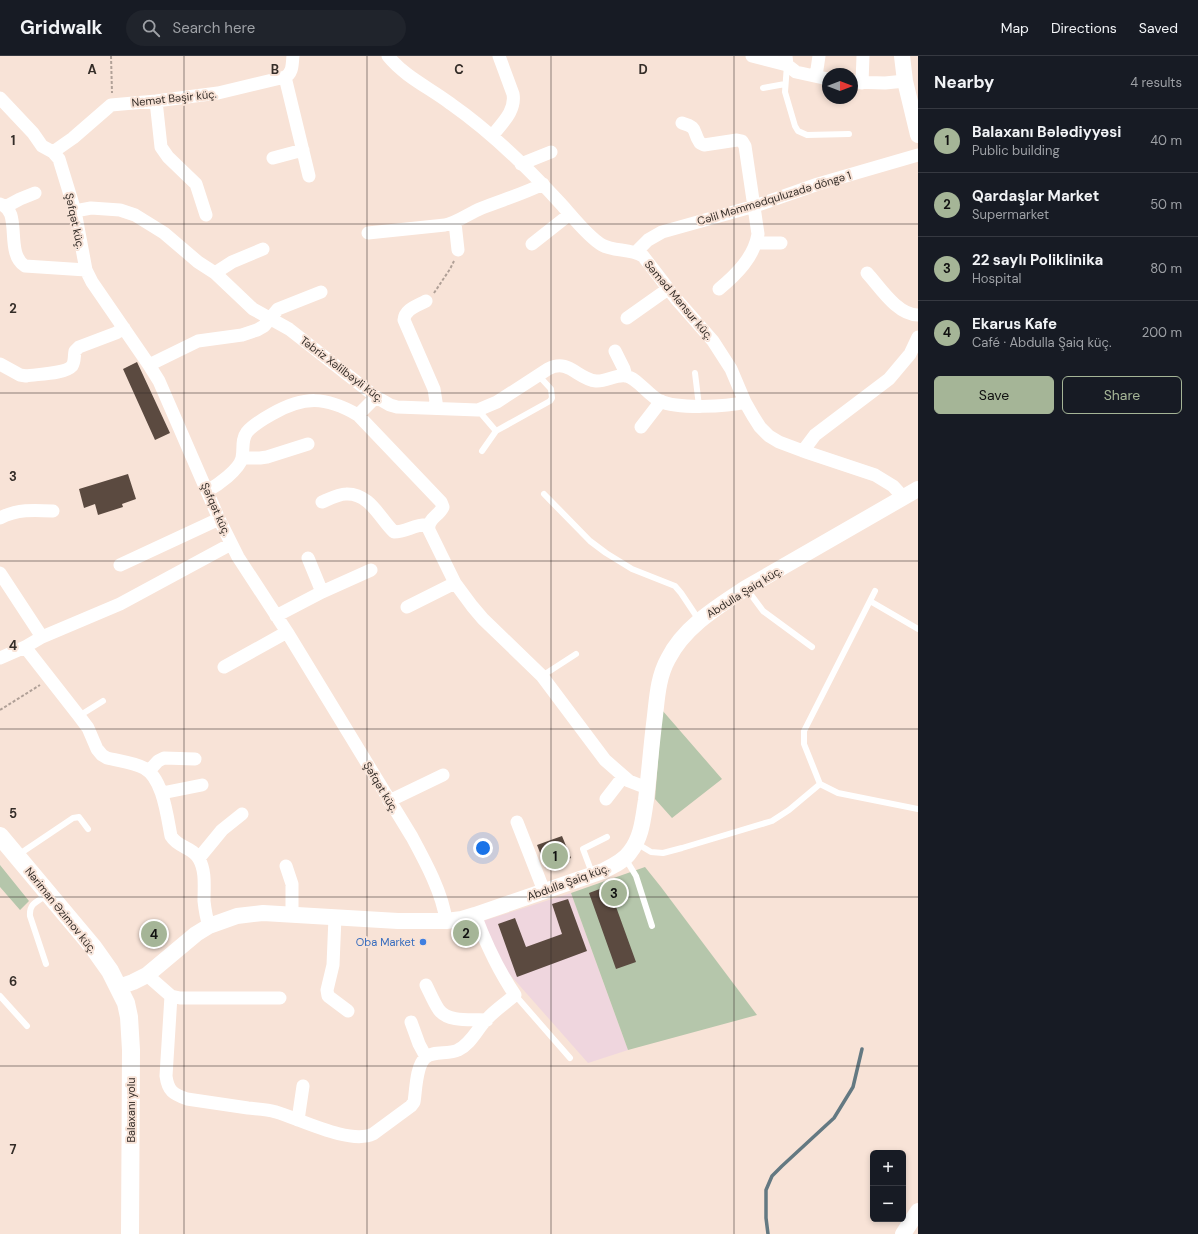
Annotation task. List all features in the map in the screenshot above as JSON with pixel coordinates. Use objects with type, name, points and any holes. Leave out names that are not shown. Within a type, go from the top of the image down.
[{"type":"main road","name":"Nəriman Əzimov küç.","points":[[1,840],[93,947],[119,987]]},
{"type":"main road","name":"Balaxanı yolu","points":[[119,987],[126,1004],[130,1033],[130,1234]]},
{"type":"street","points":[[293,56],[292,71],[290,75],[285,77],[309,176]]},
{"type":"street","name":"Səməd Mənsur küç.","points":[[388,56],[402,70],[451,104],[492,136],[543,184],[570,214],[602,245],[636,252],[643,256],[668,289],[714,341],[731,369],[745,402],[760,427],[769,436],[779,442],[803,451],[875,475],[893,486],[904,498]]},
{"type":"street","points":[[492,136],[511,112],[514,100],[499,56]]},
{"type":"street","points":[[752,56],[786,60],[792,70],[796,72],[822,77],[819,56]]},
{"type":"street","points":[[858,78],[863,56]]},
{"type":"street","points":[[902,56],[905,81],[918,132]]},
{"type":"street","name":"Nemət Bəşir küç.","points":[[111,105],[218,93],[285,77]]},
{"type":"street","points":[[858,83],[886,84],[905,81]]},
{"type":"street","name":"Şəfqət küç.","points":[[0,98],[33,133],[42,146],[53,152],[59,159],[75,211],[86,270],[92,282],[149,364],[169,404],[219,519],[238,557],[287,632],[422,856],[443,904],[446,921]]},
{"type":"street","points":[[156,101],[161,147],[168,157],[196,184],[206,215]]},
{"type":"street","points":[[53,152],[78,134],[111,105]]},
{"type":"street","points":[[682,123],[695,129],[700,143],[704,145],[737,140],[742,141],[745,146],[755,206],[758,234],[757,243],[754,250],[739,271],[719,289]]},
{"type":"street","points":[[273,158],[303,150]]},
{"type":"street","points":[[521,164],[551,152]]},
{"type":"street","name":"Cəlil Məmmədquluzadə döngə 1","points":[[636,252],[648,240],[662,232],[755,206],[818,184],[918,155]]},
{"type":"street","points":[[368,233],[455,223],[481,209],[532,190],[543,184]]},
{"type":"street","points":[[35,193],[3,205],[10,214],[15,254],[19,262],[25,266],[86,270]]},
{"type":"street","name":"Təbriz Xəlilbəyli küç.","points":[[75,211],[91,208],[127,211],[164,234],[198,262],[215,273],[253,309],[289,329],[376,397],[390,405],[397,407],[478,410],[497,402],[554,366],[566,366],[595,381],[603,381],[618,376],[626,376]]},
{"type":"street","points":[[532,244],[570,214]]},
{"type":"street","points":[[455,223],[458,250]]},
{"type":"street","points":[[757,243],[781,243]]},
{"type":"street","points":[[215,273],[232,262],[262,249]]},
{"type":"street","points":[[867,272],[897,307],[912,316],[918,316]]},
{"type":"street","points":[[627,318],[668,289]]},
{"type":"street","points":[[149,364],[198,341],[242,335],[257,330],[264,326],[278,309],[321,292]]},
{"type":"street","points":[[426,301],[408,311],[404,320],[434,389],[437,408]]},
{"type":"street","points":[[0,364],[20,375],[26,376],[65,371],[72,366],[75,351],[79,346],[116,333],[124,328]]},
{"type":"street","points":[[803,451],[815,435],[889,379],[910,354],[918,337]]},
{"type":"street","points":[[615,350],[624,368],[626,376],[636,381],[645,391],[661,401],[681,405],[699,406],[735,405],[745,402]]},
{"type":"street","points":[[358,415],[376,397]]},
{"type":"street","points":[[207,491],[219,485],[240,464],[242,458],[243,438],[254,425],[265,417],[287,406],[310,400],[320,401],[345,408],[358,415],[441,502],[443,507],[441,511],[430,521],[428,525],[429,530],[455,583],[483,619],[542,676],[605,760],[623,777],[636,785],[647,788]]},
{"type":"street","points":[[641,427],[661,401]]},
{"type":"street","points":[[242,458],[267,457],[308,444]]},
{"type":"street","name":"Abdulla Şaiq küç.","points":[[119,987],[147,975],[196,934],[209,926],[224,920],[248,914],[263,913],[398,921],[446,921],[462,919],[593,874],[610,867],[625,858],[636,843],[643,822],[658,690],[661,677],[668,658],[685,634],[712,611],[746,588],[918,489]]},
{"type":"street","points":[[322,502],[345,494],[360,497],[371,504],[394,532],[401,532],[419,525],[428,525]]},
{"type":"street","points":[[0,518],[10,513],[26,510],[53,511]]},
{"type":"street","points":[[120,565],[219,519]]},
{"type":"street","points":[[0,658],[25,647],[42,637],[115,607],[231,544]]},
{"type":"street","points":[[308,558],[322,592]]},
{"type":"street","points":[[276,616],[322,592],[371,570]]},
{"type":"street","points":[[1,577],[42,637]]},
{"type":"street","points":[[407,607],[455,583]]},
{"type":"street","points":[[224,667],[287,632]]},
{"type":"street","points":[[25,647],[80,716],[102,755],[107,758],[143,767],[155,778],[162,793],[171,836],[174,842],[196,854],[204,869],[204,903],[209,926]]},
{"type":"street","points":[[149,771],[158,761],[164,758],[195,760]]},
{"type":"street","points":[[389,801],[443,775]]},
{"type":"street","points":[[606,799],[623,777]]},
{"type":"street","points":[[162,793],[202,785]]},
{"type":"street","points":[[199,858],[222,830],[242,814]]},
{"type":"street","points":[[517,822],[544,891]]},
{"type":"street","points":[[286,866],[292,884],[292,915]]},
{"type":"street","points":[[172,996],[166,1076],[167,1083],[175,1094],[187,1099],[275,1111],[310,1125],[353,1137],[367,1137],[414,1102],[420,1065],[426,1057],[433,1054],[448,1054],[458,1050],[478,1032],[487,1020],[515,995],[496,965],[484,940],[475,915]]},
{"type":"street","points":[[335,918],[333,965],[327,990],[328,996],[348,1011]]},
{"type":"street","points":[[147,975],[172,996],[180,998],[280,998]]},
{"type":"street","points":[[426,985],[439,1010],[447,1017],[487,1020]]},
{"type":"street","points":[[411,1022],[419,1044],[426,1057]]},
{"type":"street","points":[[298,1120],[303,1086]]},
{"type":"street","points":[[903,1234],[918,1211]]},
{"type":"lane","points":[[786,60],[785,92],[795,126],[798,131],[807,135],[849,134]]},
{"type":"lane","points":[[763,88],[785,84]]},
{"type":"lane","points":[[696,373],[699,406]]},
{"type":"lane","points":[[482,451],[496,431],[550,402],[552,398],[551,389],[539,376]]},
{"type":"lane","points":[[478,410],[496,431]]},
{"type":"lane","points":[[544,494],[590,541],[606,553],[632,569],[675,586],[700,621]]},
{"type":"lane","points":[[746,588],[763,611],[812,647]]},
{"type":"lane","points":[[875,591],[804,731],[804,744],[820,784],[838,793],[918,809]]},
{"type":"lane","points":[[870,601],[918,629]]},
{"type":"lane","points":[[542,676],[576,654]]},
{"type":"lane","points":[[80,716],[103,701]]},
{"type":"lane","points":[[636,843],[651,852],[663,853],[772,821],[789,810],[820,784]]},
{"type":"lane","points":[[16,856],[73,818],[80,817],[88,829]]},
{"type":"lane","points":[[593,874],[582,850],[607,837]]},
{"type":"lane","points":[[625,858],[636,876],[652,926]]},
{"type":"lane","points":[[46,964],[30,916],[30,909],[32,905],[48,894]]},
{"type":"lane","points":[[515,995],[570,1058]]},
{"type":"lane","points":[[0,996],[27,1026]]},
{"type":"path","points":[[111,56],[111,105]]},
{"type":"path","points":[[426,301],[433,295],[450,269],[458,250]]},
{"type":"path","points":[[0,710],[49,679]]},
{"type":"shaded area","points":[[571,893],[628,1050],[588,1063],[497,960],[483,921]]},
{"type":"green space","points":[[662,710],[722,779],[672,818],[655,799]]},
{"type":"green space","points":[[0,865],[29,901],[20,910],[0,887]]},
{"type":"green space","points":[[645,867],[757,1015],[628,1050],[571,893]]},
{"type":"building","points":[[137,362],[170,433],[155,440],[123,369]]},
{"type":"building","points":[[128,474],[136,499],[122,504],[123,507],[98,515],[95,504],[84,508],[79,489]]},
{"type":"building","points":[[562,836],[571,858],[546,868],[537,845]]},
{"type":"building","points":[[621,881],[627,900],[615,904],[636,962],[616,969],[589,893]]},
{"type":"building","points":[[568,899],[587,951],[517,977],[498,924],[515,918],[526,947],[562,934],[552,904]]},
{"type":"waterway","points":[[768,1234],[766,1218],[766,1190],[772,1176],[834,1118],[853,1087],[862,1049]]},
{"type":"place","name":"Balaxanı Bələdiyyəsi","points":[[555,856]]},
{"type":"place","name":"22 saylı Poliklinika","points":[[614,893]]},
{"type":"place","name":"Qardaşlar Market","points":[[466,933]]},
{"type":"place","name":"Ekarus Kafe","points":[[154,934]]},
{"type":"place","name":"Oba Market","points":[[423,942]]}]
